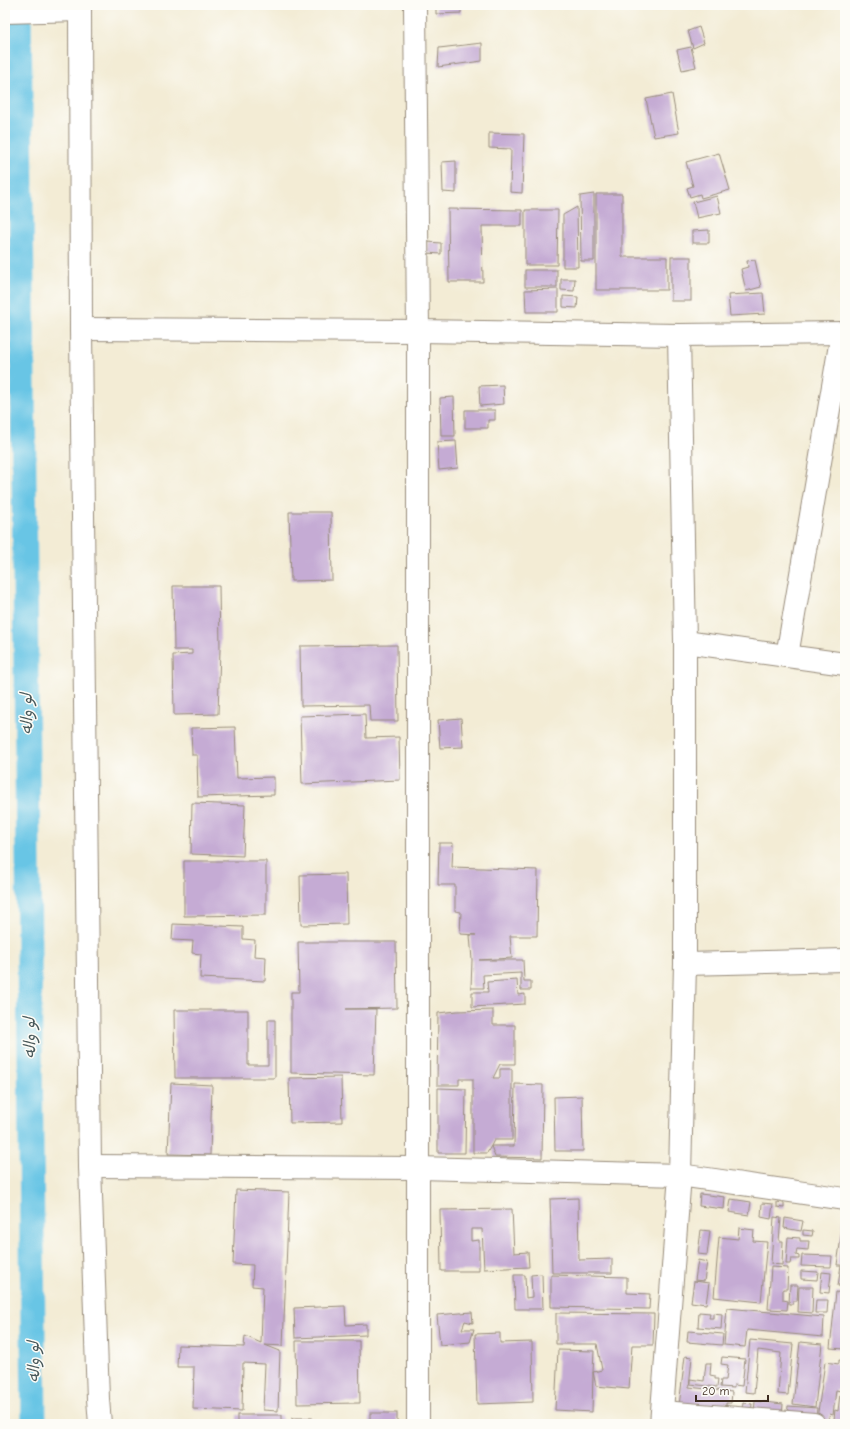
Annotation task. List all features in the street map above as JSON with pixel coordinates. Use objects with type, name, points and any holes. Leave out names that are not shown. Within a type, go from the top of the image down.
[{"type":"street","points":[[415,5],[418,331],[418,1424]]},
{"type":"street","points":[[5,12],[80,8],[81,329],[90,1166],[100,1424]]},
{"type":"street","points":[[81,329],[418,331],[679,335],[843,333],[787,656]]},
{"type":"street","points":[[679,335],[685,642],[685,964],[680,1175],[662,1418],[814,1424]]},
{"type":"street","points":[[685,642],[845,664]]},
{"type":"street","points":[[685,964],[845,960]]},
{"type":"street","points":[[90,1166],[418,1168],[680,1175],[845,1199]]},
{"type":"building","points":[[436,5],[461,5],[461,13],[436,14]]},
{"type":"building","points":[[699,27],[704,43],[693,48],[688,31]]},
{"type":"building","points":[[482,43],[482,61],[438,67],[439,48]]},
{"type":"building","points":[[691,47],[696,67],[682,70],[677,50]]},
{"type":"building","points":[[672,94],[679,133],[654,137],[646,99]]},
{"type":"building","points":[[489,133],[524,134],[522,193],[510,192],[511,149],[489,148]]},
{"type":"building","points":[[719,153],[730,190],[701,198],[700,194],[690,197],[687,188],[693,186],[686,162]]},
{"type":"building","points":[[456,161],[456,193],[443,192],[442,162]]},
{"type":"building","points":[[594,194],[594,261],[581,261],[580,196]]},
{"type":"building","points":[[596,194],[622,194],[622,257],[667,257],[667,290],[596,290]]},
{"type":"building","points":[[717,196],[721,213],[697,218],[693,202]]},
{"type":"building","points":[[577,207],[578,267],[563,267],[563,215]]},
{"type":"building","points":[[448,209],[522,210],[522,226],[482,226],[483,282],[449,282]]},
{"type":"building","points":[[525,210],[558,210],[557,265],[525,265]]},
{"type":"building","points":[[709,230],[709,243],[692,243],[692,231]]},
{"type":"building","points":[[428,242],[441,243],[441,254],[427,253]]},
{"type":"building","points":[[671,257],[691,257],[691,301],[671,301]]},
{"type":"building","points":[[755,260],[761,287],[746,291],[741,269],[748,267],[747,261]]},
{"type":"building","points":[[525,270],[557,270],[557,287],[525,287]]},
{"type":"building","points":[[561,279],[575,279],[574,291],[561,290]]},
{"type":"building","points":[[558,289],[558,312],[526,312],[525,290]]},
{"type":"building","points":[[763,293],[765,314],[730,316],[728,295]]},
{"type":"building","points":[[563,296],[578,297],[577,308],[563,307]]},
{"type":"building","points":[[503,385],[504,404],[480,406],[479,386]]},
{"type":"building","points":[[454,397],[455,436],[441,436],[440,398]]},
{"type":"building","points":[[465,410],[495,410],[495,420],[488,420],[488,428],[465,428]]},
{"type":"building","points":[[456,441],[458,468],[439,470],[437,442]]},
{"type":"building","points":[[289,512],[331,512],[332,580],[291,581]]},
{"type":"building","points":[[173,586],[219,586],[220,649],[218,714],[174,715],[173,655],[192,654],[192,650],[174,650]]},
{"type":"building","points":[[397,645],[398,721],[370,721],[369,705],[301,706],[300,646]]},
{"type":"building","points":[[365,714],[366,738],[399,737],[400,780],[302,784],[300,716]]},
{"type":"building","points":[[461,718],[463,747],[440,748],[438,720]]},
{"type":"building","points":[[235,727],[237,778],[274,777],[274,795],[198,797],[197,755],[192,755],[191,728]]},
{"type":"building","points":[[192,803],[245,805],[243,856],[191,854]]},
{"type":"building","points":[[439,843],[453,843],[452,867],[538,870],[537,936],[510,936],[512,958],[479,960],[523,960],[524,981],[531,981],[531,990],[521,990],[521,973],[483,975],[484,988],[471,988],[472,960],[470,935],[476,935],[460,934],[461,912],[455,911],[455,885],[438,885]]},
{"type":"building","points":[[184,861],[266,861],[266,915],[184,916]]},
{"type":"building","points":[[346,874],[347,924],[301,925],[300,875]]},
{"type":"building","points":[[173,924],[243,927],[243,939],[255,940],[254,956],[266,957],[265,981],[200,978],[201,954],[192,953],[193,941],[172,940]]},
{"type":"building","points":[[298,942],[396,942],[397,1008],[346,1009],[376,1009],[374,1075],[291,1073],[291,992],[299,992]]},
{"type":"building","points":[[517,980],[518,995],[525,994],[525,1004],[472,1007],[472,992],[488,992],[487,982]]},
{"type":"building","points":[[174,1010],[248,1010],[248,1065],[268,1065],[268,1020],[275,1020],[275,1078],[175,1078]]},
{"type":"building","points":[[493,1010],[493,1025],[515,1025],[515,1064],[500,1064],[493,1078],[500,1078],[500,1069],[512,1069],[512,1140],[494,1140],[487,1153],[473,1153],[473,1079],[459,1079],[459,1085],[437,1085],[438,1013]]},
{"type":"building","points":[[341,1077],[342,1122],[290,1123],[289,1078]]},
{"type":"building","points":[[171,1083],[212,1085],[210,1155],[168,1154]]},
{"type":"building","points":[[515,1084],[543,1085],[542,1158],[495,1157],[491,1146],[514,1146]]},
{"type":"building","points":[[438,1088],[466,1089],[465,1153],[438,1153]]},
{"type":"building","points":[[582,1096],[583,1151],[555,1151],[554,1097]]},
{"type":"building","points":[[236,1190],[289,1192],[283,1346],[265,1345],[280,1351],[278,1411],[263,1410],[265,1364],[243,1363],[242,1411],[193,1409],[194,1367],[177,1367],[178,1345],[244,1347],[245,1336],[261,1343],[263,1287],[252,1286],[253,1265],[233,1264]]},
{"type":"building","points":[[700,1194],[725,1197],[724,1209],[699,1206]]},
{"type":"building","points":[[578,1198],[579,1260],[612,1259],[612,1273],[552,1273],[550,1199]]},
{"type":"building","points":[[731,1199],[751,1202],[749,1215],[729,1212]]},
{"type":"building","points":[[777,1202],[784,1203],[784,1208],[777,1207]]},
{"type":"building","points":[[762,1203],[773,1204],[771,1219],[761,1217]]},
{"type":"building","points":[[512,1209],[514,1253],[528,1252],[529,1267],[484,1269],[482,1229],[471,1229],[471,1241],[479,1240],[479,1271],[441,1271],[440,1210]]},
{"type":"building","points":[[844,1216],[845,1287],[838,1286],[841,1265],[837,1265]]},
{"type":"building","points":[[774,1217],[781,1218],[779,1241],[783,1241],[782,1265],[771,1264]]},
{"type":"building","points":[[785,1218],[803,1221],[801,1231],[784,1228]]},
{"type":"building","points":[[739,1228],[754,1230],[753,1241],[767,1242],[761,1302],[714,1297],[719,1237],[738,1239]]},
{"type":"building","points":[[701,1230],[710,1231],[707,1255],[698,1254]]},
{"type":"building","points":[[803,1230],[813,1231],[812,1236],[803,1235]]},
{"type":"building","points":[[788,1237],[800,1238],[800,1241],[809,1241],[808,1250],[797,1249],[796,1255],[799,1256],[799,1259],[791,1259],[790,1264],[786,1264]]},
{"type":"building","points":[[802,1255],[832,1256],[831,1267],[801,1266]]},
{"type":"building","points":[[698,1260],[707,1262],[704,1281],[695,1280]]},
{"type":"building","points":[[771,1267],[788,1268],[787,1289],[783,1289],[783,1300],[788,1301],[787,1310],[768,1309]]},
{"type":"building","points":[[801,1271],[818,1272],[817,1280],[801,1279]]},
{"type":"building","points":[[822,1272],[831,1273],[829,1293],[820,1292]]},
{"type":"building","points":[[542,1274],[543,1309],[515,1309],[514,1275],[525,1275],[526,1298],[532,1297],[531,1275]]},
{"type":"building","points":[[551,1275],[627,1277],[627,1293],[650,1294],[649,1309],[551,1307]]},
{"type":"building","points":[[694,1281],[709,1283],[706,1304],[691,1302]]},
{"type":"building","points":[[790,1285],[798,1285],[797,1301],[793,1301],[793,1304],[789,1304]]},
{"type":"building","points":[[799,1287],[813,1287],[812,1313],[798,1312]]},
{"type":"building","points":[[836,1292],[845,1293],[845,1349],[830,1348]]},
{"type":"building","points":[[816,1300],[828,1300],[827,1313],[815,1313]]},
{"type":"building","points":[[345,1306],[346,1325],[366,1324],[366,1335],[295,1338],[294,1308]]},
{"type":"building","points":[[727,1308],[824,1317],[823,1337],[747,1330],[745,1347],[724,1345]]},
{"type":"building","points":[[472,1312],[473,1323],[465,1321],[462,1329],[474,1329],[470,1342],[440,1345],[437,1315]]},
{"type":"building","points":[[699,1312],[710,1313],[709,1318],[713,1318],[713,1313],[722,1314],[721,1329],[698,1327]]},
{"type":"building","points":[[556,1313],[654,1314],[653,1345],[632,1345],[629,1389],[596,1386],[593,1372],[602,1370],[597,1344],[556,1344]]},
{"type":"building","points":[[688,1331],[723,1334],[722,1345],[687,1342]]},
{"type":"building","points":[[500,1333],[500,1343],[532,1342],[533,1402],[477,1404],[475,1334]]},
{"type":"building","points":[[750,1340],[793,1344],[788,1395],[778,1394],[781,1353],[758,1350],[754,1393],[745,1392]]},
{"type":"building","points":[[296,1341],[359,1341],[360,1403],[297,1404]]},
{"type":"building","points":[[800,1342],[822,1344],[815,1407],[793,1404]]},
{"type":"building","points":[[558,1350],[594,1351],[592,1412],[555,1410]]},
{"type":"building","points":[[685,1356],[692,1357],[689,1387],[732,1392],[731,1403],[726,1403],[726,1411],[679,1406]]},
{"type":"building","points":[[722,1357],[745,1359],[742,1386],[734,1385],[734,1388],[720,1387],[721,1380],[726,1380],[728,1365],[721,1364]]},
{"type":"building","points":[[839,1360],[845,1361],[845,1392],[836,1390],[833,1415],[830,1414],[828,1420],[817,1419],[825,1362],[839,1364]]},
{"type":"building","points":[[706,1363],[711,1363],[710,1375],[715,1376],[715,1379],[718,1379],[717,1387],[690,1384],[690,1379],[704,1381]]},
{"type":"building","points":[[840,1394],[845,1395],[845,1421],[834,1420],[835,1410],[838,1411]]},
{"type":"building","points":[[755,1401],[783,1404],[782,1417],[754,1414]]},
{"type":"building","points":[[743,1403],[752,1404],[751,1414],[742,1413]]},
{"type":"building","points":[[788,1406],[817,1408],[816,1419],[787,1417]]},
{"type":"building","points":[[370,1413],[397,1413],[397,1424],[370,1424]]},
{"type":"building","points":[[237,1415],[282,1415],[282,1424],[237,1424]]},
{"type":"building","points":[[292,1418],[312,1418],[312,1424],[292,1424]]},
{"type":"waterway","name":"لو واله","points":[[19,5],[34,1424]]}]
